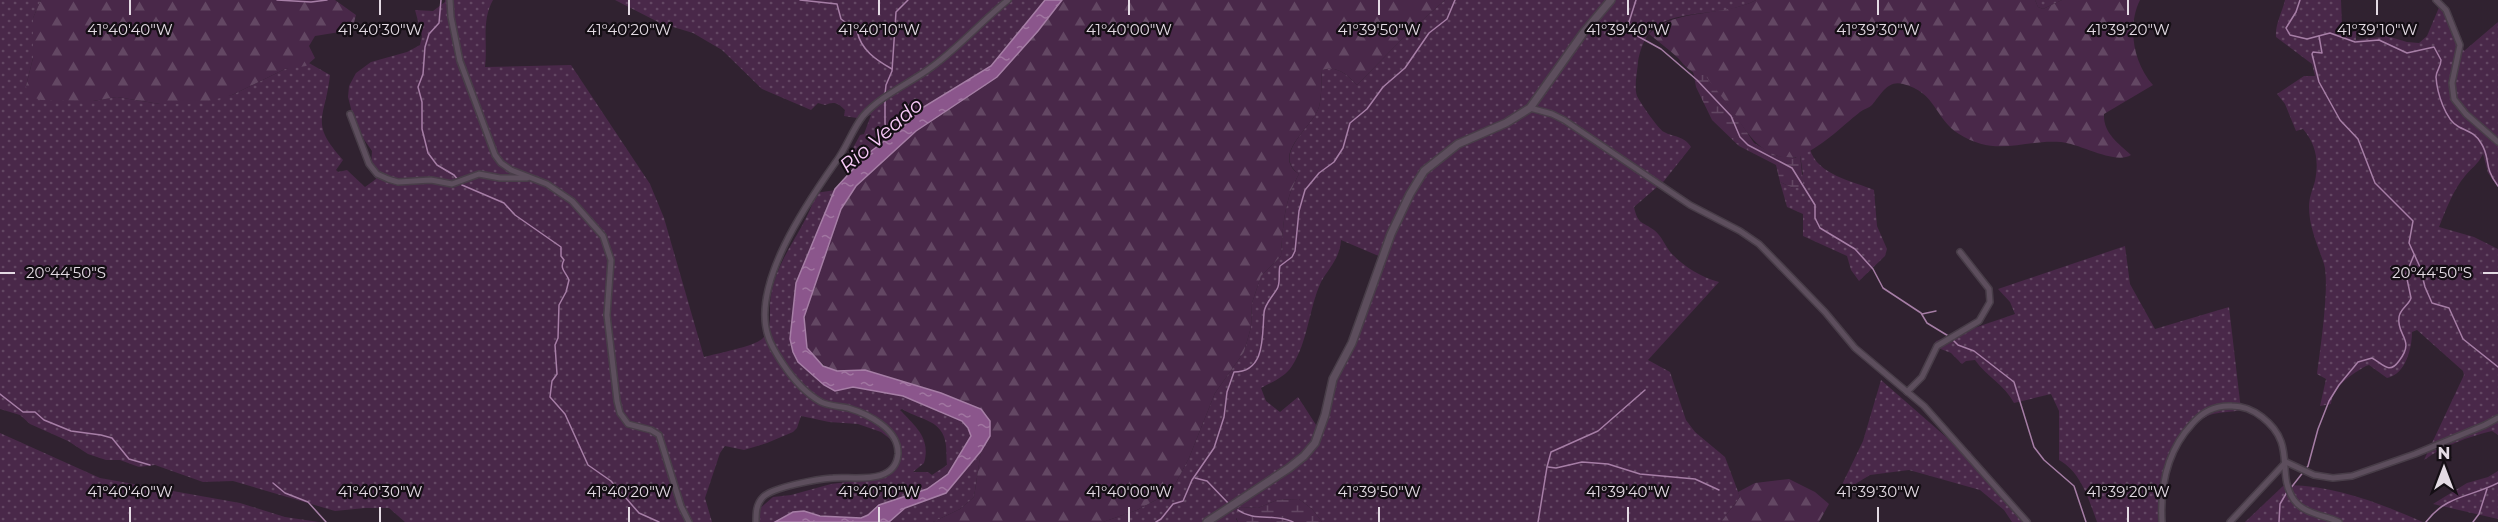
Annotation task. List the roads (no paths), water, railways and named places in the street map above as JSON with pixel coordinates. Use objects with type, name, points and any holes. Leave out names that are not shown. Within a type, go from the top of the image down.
[{"type":"street","points":[[450,0],[460,61],[495,155],[511,171],[547,184],[572,201],[598,229],[607,244],[611,268],[607,322],[620,413],[628,424],[651,430],[659,435],[681,506],[689,522]]},
{"type":"street","points":[[756,522],[759,503],[770,492],[832,478],[878,476],[887,472],[896,461],[896,442],[887,429],[855,411],[822,402],[803,389],[790,375],[768,336],[765,319],[768,287],[778,257],[816,189],[847,146],[864,116],[877,103],[913,81],[947,55],[1008,0]]},
{"type":"street","points":[[1207,522],[1288,468],[1304,456],[1314,442],[1325,415],[1333,379],[1352,343],[1391,234],[1424,171],[1458,144],[1506,123],[1530,108],[1584,32],[1611,0]]},
{"type":"street","points":[[2436,0],[2446,10],[2460,45],[2452,83],[2454,99],[2466,114],[2498,142]]},
{"type":"street","points":[[1530,108],[1557,116],[1690,204],[1752,238],[1803,288],[1855,348],[1924,406],[2027,522]]},
{"type":"street","points":[[350,114],[369,164],[377,174],[388,180],[398,182],[431,180],[452,184],[475,174],[500,178],[531,178]]},
{"type":"street","points":[[1907,392],[1922,378],[1937,346],[1979,321],[1990,302],[1991,295],[1987,286],[1959,252]]},
{"type":"street","points":[[2162,522],[2162,496],[2172,450],[2191,425],[2209,410],[2236,406],[2256,413],[2276,430],[2286,462],[2287,484],[2295,501],[2304,509],[2339,522]]},
{"type":"street","points":[[2286,462],[2314,475],[2333,478],[2352,476],[2415,454],[2485,425],[2498,417]]},
{"type":"street","points":[[2230,522],[2286,462]]},
{"type":"water","points":[[1045,0],[1062,0],[997,77],[916,131],[856,186],[841,209],[804,317],[807,348],[823,366],[837,371],[865,370],[941,393],[981,409],[990,421],[990,436],[981,451],[946,493],[905,508],[889,522],[775,522],[793,512],[804,511],[820,516],[861,518],[868,515],[879,505],[927,489],[948,474],[971,436],[962,421],[903,396],[853,387],[835,391],[824,385],[798,362],[793,352],[790,339],[796,283],[835,189],[857,165],[857,162],[905,125],[917,111],[991,66]]},
{"type":"waterway","points":[[277,0],[311,2],[327,0]]},
{"type":"waterway","points":[[441,0],[439,23],[429,34],[425,47],[423,74],[418,87],[422,102],[422,129],[428,153],[437,165],[454,175],[462,185],[504,203],[515,215],[561,247],[563,268],[569,280],[559,305],[558,338],[555,345],[557,374],[552,381],[550,397],[565,414],[588,465],[611,481],[639,513],[659,522]]},
{"type":"waterway","points":[[800,0],[837,4],[841,19],[857,31],[866,49],[892,69]]},
{"type":"waterway","points":[[885,94],[892,71],[896,12],[908,0]]},
{"type":"waterway","points":[[1156,522],[1173,504],[1183,501],[1192,480],[1214,448],[1234,372],[1252,366],[1257,359],[1262,341],[1265,307],[1278,287],[1280,266],[1292,257],[1295,251],[1299,211],[1305,190],[1319,173],[1334,162],[1343,148],[1350,123],[1367,109],[1383,87],[1405,68],[1429,33],[1447,19],[1455,0]]},
{"type":"waterway","points":[[1636,0],[1629,22],[1632,33],[1661,49],[1697,80],[1731,116],[1740,137],[1748,145],[1792,168],[1815,205],[1815,218],[1820,228],[1855,249],[1873,269],[1883,288],[1921,313],[1927,323],[1950,337]]},
{"type":"waterway","points":[[2300,0],[2286,28],[2290,35],[2307,39],[2330,33],[2355,42],[2379,40],[2407,53],[2434,47],[2441,60],[2436,77],[2440,98],[2446,112],[2454,123],[2472,133],[2479,140],[2486,153],[2490,173],[2498,186]]},
{"type":"waterway","points":[[2319,36],[2322,53],[2313,52],[2312,54],[2319,82],[2340,120],[2358,139],[2375,183],[2413,221],[2409,243],[2432,303],[2449,308],[2463,339],[2498,367]]},
{"type":"waterway","name":"Rio Veado","points":[[885,101],[888,139]]},
{"type":"waterway","points":[[2290,489],[2308,466],[2318,429],[2329,401],[2358,362],[2372,358],[2389,368],[2395,365],[2404,354],[2406,342],[2400,329],[2399,317],[2411,298],[2406,274],[2414,255]]},
{"type":"waterway","points":[[1922,314],[1936,311]]},
{"type":"waterway","points":[[1953,340],[1958,345],[1974,351],[2014,382],[2034,447],[2044,460],[2074,486],[2086,522]]},
{"type":"waterway","points":[[1538,522],[1551,452],[1598,431],[1645,390]]},
{"type":"waterway","points":[[0,394],[23,412],[35,412],[44,420],[71,431],[112,438],[129,459],[150,465]]},
{"type":"waterway","points":[[1548,467],[1556,468],[1582,462],[1608,464],[1640,474],[1695,479],[1719,490]]},
{"type":"waterway","points":[[1195,478],[1207,481],[1229,504]]},
{"type":"waterway","points":[[273,483],[285,493],[308,502],[326,522]]},
{"type":"waterway","points":[[2426,522],[2450,501],[2498,483]]},
{"type":"waterway","points":[[2473,522],[2479,514],[2487,489]]},
{"type":"waterway","points":[[2279,522],[2280,504],[2287,492]]},
{"type":"waterway","points":[[1238,510],[1251,516],[1279,518],[1293,522]]}]
